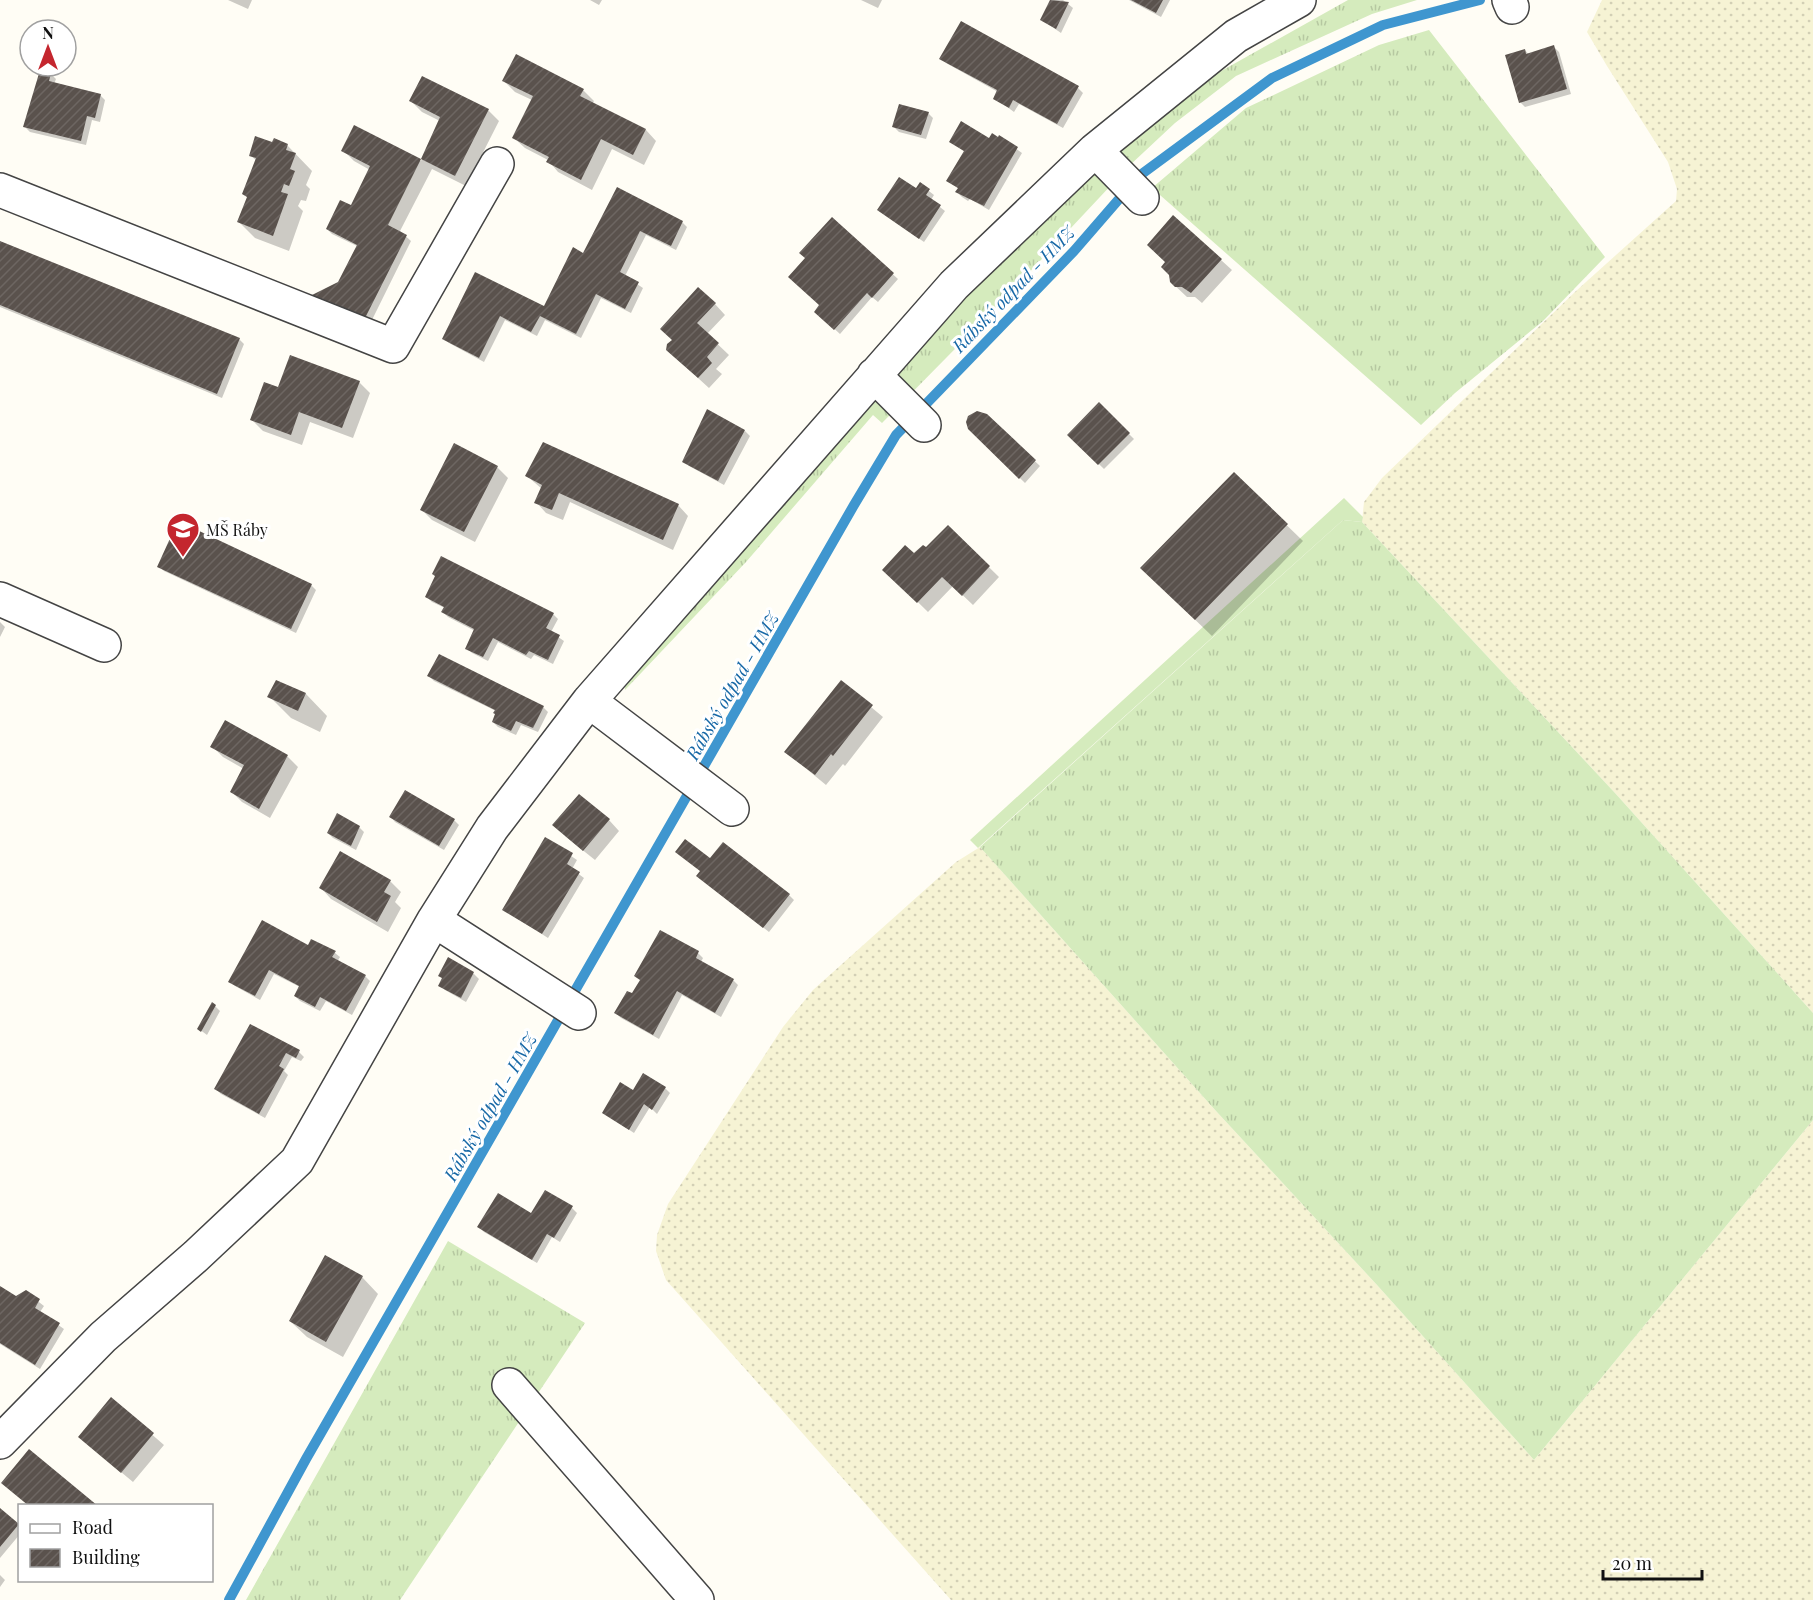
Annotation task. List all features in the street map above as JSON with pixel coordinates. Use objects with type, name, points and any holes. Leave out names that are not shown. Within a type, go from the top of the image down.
[{"type":"street","points":[[0,1442],[103,1337],[196,1256],[297,1161],[434,920],[492,828],[589,701],[954,285],[1105,159],[1236,36],[1299,0]]},
{"type":"street","points":[[1105,159],[1142,198]]},
{"type":"street","points":[[0,190],[393,346],[497,164]]},
{"type":"street","points":[[874,375],[924,425]]},
{"type":"street","points":[[0,599],[104,645]]},
{"type":"street","points":[[589,701],[723,802]]},
{"type":"street","points":[[434,920],[579,1013]]},
{"type":"street","points":[[509,1385],[697,1600]]},
{"type":"shaded area","points":[[1602,0],[1813,0],[1813,1013],[1615,793],[1362,522],[1364,502],[1382,478],[1576,291],[1676,201],[1677,189],[1668,162],[1587,32]]},
{"type":"shaded area","points":[[980,847],[1216,1111],[1377,1285],[1534,1460],[1813,1120],[1813,1600],[951,1600],[666,1280],[656,1251],[657,1235],[668,1204],[783,1027],[813,990],[956,862]]},
{"type":"green space","points":[[1348,0],[1417,0],[1372,14],[1236,76],[1175,123],[1129,166],[1010,293],[882,423],[873,415],[746,562],[625,690],[624,680],[938,317],[1059,203],[1191,88]]},
{"type":"green space","points":[[1429,30],[1605,257],[1543,321],[1455,393],[1421,425],[1152,188],[1246,108],[1379,45]]},
{"type":"green space","points":[[1344,498],[1363,517],[1362,522],[1343,520],[978,848],[970,840]]},
{"type":"green space","points":[[1343,520],[1362,522],[1615,793],[1813,1013],[1813,1120],[1534,1460],[1377,1285],[1216,1111],[980,847]]},
{"type":"green space","points":[[448,1241],[585,1323],[400,1600],[246,1600]]},
{"type":"building","points":[[1050,0],[1069,2],[1056,29],[1040,20]]},
{"type":"building","points":[[1131,0],[1163,0],[1156,13]]},
{"type":"building","points":[[961,21],[1079,86],[1057,124],[1013,100],[1009,108],[993,99],[997,90],[939,59]]},
{"type":"building","points":[[1554,45],[1567,89],[1519,103],[1505,55],[1525,49],[1526,54]]},
{"type":"building","points":[[516,54],[584,89],[580,96],[646,129],[633,155],[601,139],[581,180],[546,162],[549,157],[512,138],[533,96],[502,81]]},
{"type":"building","points":[[422,76],[489,109],[455,176],[421,159],[440,117],[409,101]]},
{"type":"building","points":[[38,78],[50,78],[49,81],[101,94],[95,118],[87,116],[81,141],[23,127]]},
{"type":"building","points":[[899,104],[929,112],[921,135],[892,127]]},
{"type":"building","points":[[961,121],[989,138],[992,133],[998,137],[999,135],[1018,147],[984,206],[955,192],[958,188],[946,181],[964,151],[949,142]]},
{"type":"building","points":[[354,125],[421,159],[388,225],[407,235],[364,320],[308,297],[338,282],[357,245],[326,229],[340,200],[351,205],[370,166],[341,151]]},
{"type":"building","points":[[255,136],[272,142],[274,138],[288,144],[286,150],[296,153],[290,169],[295,171],[289,186],[284,184],[281,192],[288,194],[273,236],[237,222],[247,197],[242,194],[256,158],[249,156]]},
{"type":"building","points":[[899,177],[916,188],[920,182],[930,189],[926,195],[941,205],[919,239],[877,210]]},
{"type":"building","points":[[617,187],[683,221],[671,246],[640,231],[620,272],[639,282],[625,309],[596,294],[576,334],[540,316],[531,332],[500,316],[479,358],[442,339],[475,272],[544,306],[573,247],[583,253]]},
{"type":"building","points":[[1173,215],[1222,259],[1191,293],[1182,287],[1175,287],[1170,282],[1169,275],[1161,267],[1165,262],[1147,245]]},
{"type":"building","points":[[832,217],[894,273],[872,298],[867,293],[834,330],[814,312],[819,305],[788,277],[805,258],[799,253]]},
{"type":"building","points":[[0,241],[240,338],[217,394],[0,305]]},
{"type":"building","points":[[698,287],[716,303],[697,323],[719,343],[707,357],[712,363],[698,378],[666,350],[667,344],[672,340],[660,329]]},
{"type":"building","points":[[290,355],[360,381],[342,428],[299,412],[291,435],[250,420],[264,382],[278,387]]},
{"type":"building","points":[[1099,402],[1130,433],[1098,465],[1067,435]]},
{"type":"building","points":[[707,409],[745,430],[718,481],[682,462]]},
{"type":"building","points":[[977,411],[987,414],[1036,460],[1019,479],[968,429],[966,422],[968,416]]},
{"type":"building","points":[[543,442],[679,504],[663,540],[559,493],[552,510],[534,503],[542,485],[525,476]]},
{"type":"building","points":[[454,443],[498,466],[464,532],[420,510]]},
{"type":"building","points":[[1234,472],[1288,524],[1195,620],[1140,568]]},
{"type":"building","points":[[178,521],[312,584],[291,629],[157,567]]},
{"type":"building","points":[[948,525],[990,566],[962,596],[942,577],[917,603],[882,570],[905,545],[914,553],[923,545],[926,547]]},
{"type":"building","points":[[441,556],[554,613],[546,628],[560,635],[548,660],[529,651],[526,655],[493,638],[483,657],[465,649],[474,629],[441,612],[444,607],[425,597],[435,576],[432,574]]},
{"type":"building","points":[[439,654],[544,706],[533,728],[516,721],[511,731],[492,722],[495,710],[427,676]]},
{"type":"building","points":[[276,680],[306,693],[298,711],[267,697]]},
{"type":"building","points":[[841,680],[873,705],[815,775],[784,752]]},
{"type":"building","points":[[225,720],[288,755],[259,809],[230,792],[244,765],[210,747]]},
{"type":"building","points":[[405,790],[455,819],[439,846],[389,817]]},
{"type":"building","points":[[579,794],[610,819],[583,851],[552,825]]},
{"type":"building","points":[[337,813],[360,826],[351,846],[327,833]]},
{"type":"building","points":[[545,837],[573,853],[567,864],[580,872],[542,934],[502,910]]},
{"type":"building","points":[[685,839],[710,858],[723,842],[790,894],[763,928],[696,876],[700,871],[675,852]]},
{"type":"building","points":[[340,851],[391,880],[384,892],[391,896],[377,922],[319,888]]},
{"type":"building","points":[[262,920],[308,945],[311,939],[336,951],[332,957],[366,975],[346,1011],[320,997],[315,1007],[294,996],[299,986],[269,970],[255,996],[228,982]]},
{"type":"building","points":[[660,930],[699,951],[696,958],[734,979],[715,1013],[677,991],[653,1035],[614,1013],[627,991],[632,993],[640,980],[634,976]]},
{"type":"building","points":[[448,957],[474,972],[461,998],[438,986],[442,978],[438,976]]},
{"type":"building","points":[[212,1002],[216,1005],[201,1032],[197,1029]]},
{"type":"building","points":[[250,1024],[300,1050],[296,1058],[286,1053],[279,1066],[284,1069],[259,1114],[214,1089]]},
{"type":"building","points":[[643,1073],[666,1087],[652,1110],[644,1104],[629,1130],[602,1113],[620,1082],[633,1090]]},
{"type":"building","points":[[545,1190],[573,1206],[554,1238],[547,1234],[532,1260],[477,1227],[498,1193],[531,1213]]},
{"type":"building","points":[[325,1255],[363,1276],[326,1342],[289,1321]]},
{"type":"building","points":[[0,1286],[16,1296],[26,1290],[40,1299],[35,1308],[60,1323],[35,1365],[0,1343]]},
{"type":"building","points":[[111,1397],[154,1433],[121,1473],[78,1437]]},
{"type":"building","points":[[29,1449],[96,1504],[27,1504],[1,1483]]},
{"type":"building","points":[[0,1508],[18,1525],[0,1547]]},
{"type":"waterway","name":"Rábský odpad - HMZ","points":[[229,1600],[306,1459],[896,435],[1074,251],[1139,176],[1272,78],[1383,25],[1480,0]]},
{"type":"place","name":"MŠ Ráby","points":[[183,558]]}]
